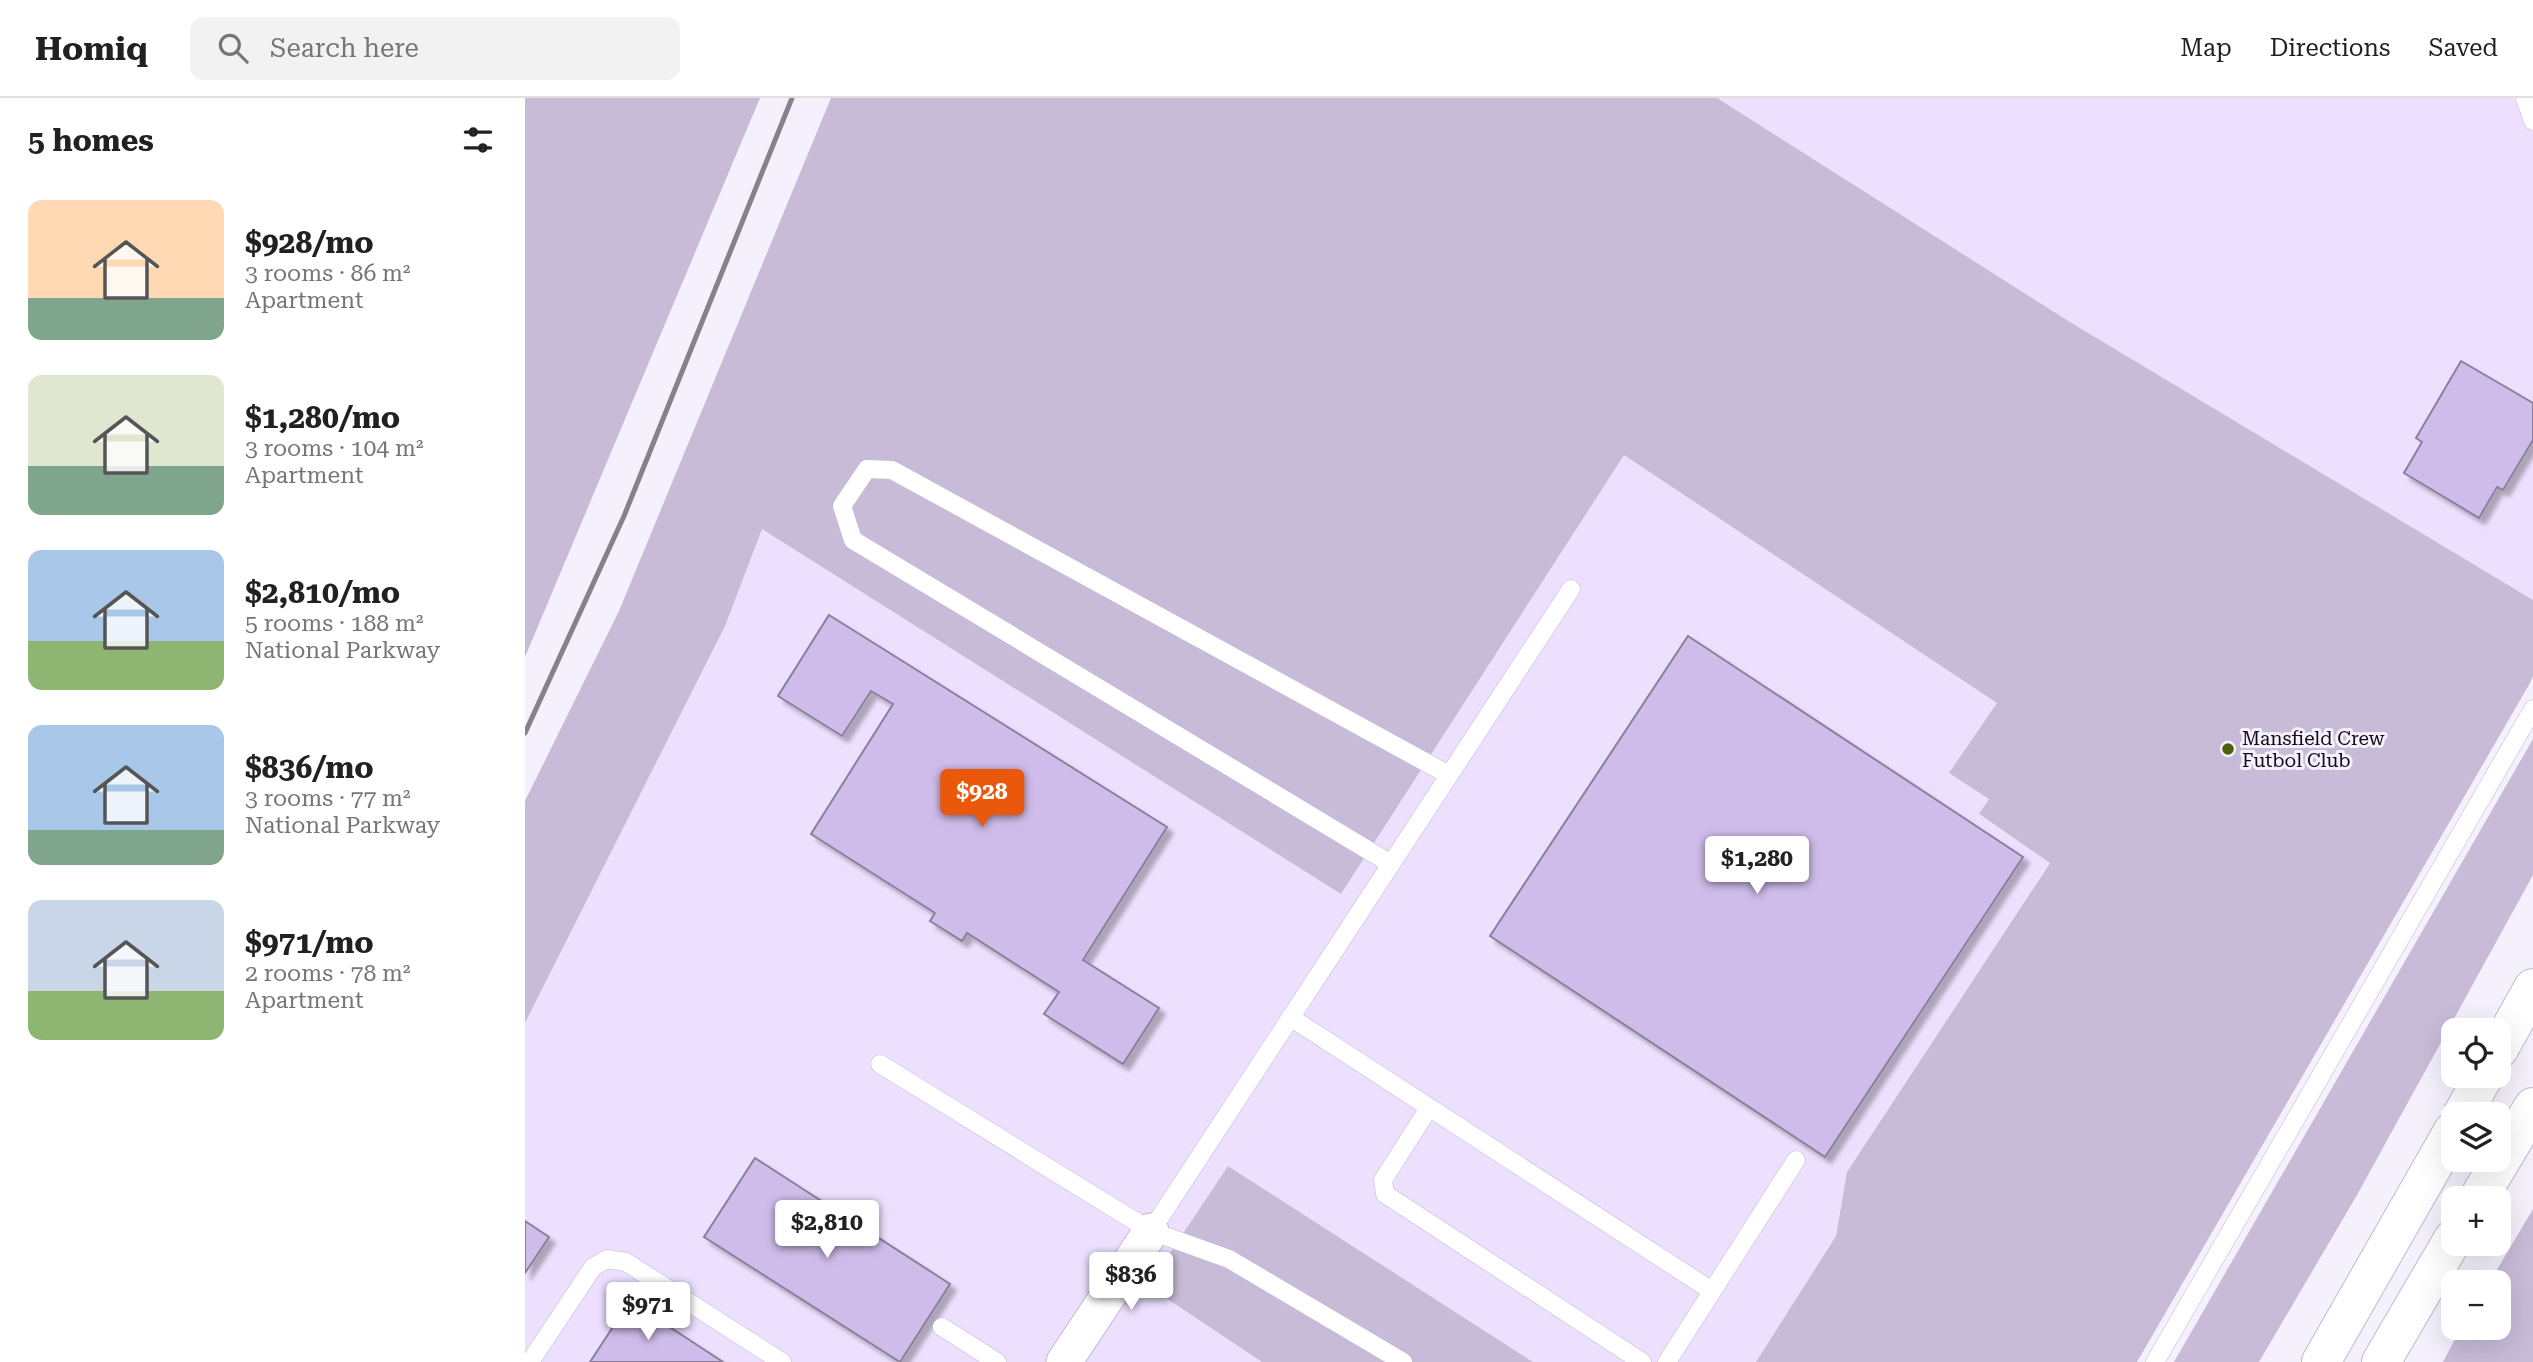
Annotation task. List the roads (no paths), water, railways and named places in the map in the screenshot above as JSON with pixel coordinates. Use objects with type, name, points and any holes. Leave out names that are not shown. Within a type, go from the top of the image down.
[{"type":"highway","points":[[2511,1027],[2533,988]]},
{"type":"highway","points":[[2486,1186],[2533,1107]]},
{"type":"highway","points":[[2321,1362],[2441,1152]]},
{"type":"highway","points":[[2381,1362],[2443,1256]]},
{"type":"highway","points":[[2392,1362],[2416,1302]]},
{"type":"street","points":[[1064,1362],[1151,1231]]},
{"type":"lane","points":[[2525,98],[2533,121]]},
{"type":"lane","points":[[1391,864],[853,540],[842,506],[867,469],[892,470],[1449,775]]},
{"type":"lane","points":[[1151,1231],[1571,589]]},
{"type":"lane","points":[[2155,1362],[2533,709]]},
{"type":"lane","points":[[1290,1017],[1712,1291]]},
{"type":"lane","points":[[880,1064],[1151,1231],[1229,1259],[1403,1362]]},
{"type":"lane","points":[[1429,1108],[1383,1180],[1385,1194],[1642,1362]]},
{"type":"lane","points":[[1667,1362],[1796,1160]]},
{"type":"lane","points":[[530,1362],[593,1267],[607,1259],[626,1262],[782,1362]]},
{"type":"lane","points":[[942,1327],[997,1362]]},
{"type":"railway","points":[[525,733],[624,516],[792,98]]},
{"type":"place","name":"Mansfield Crew Futbol Club","points":[[2228,749]]}]
